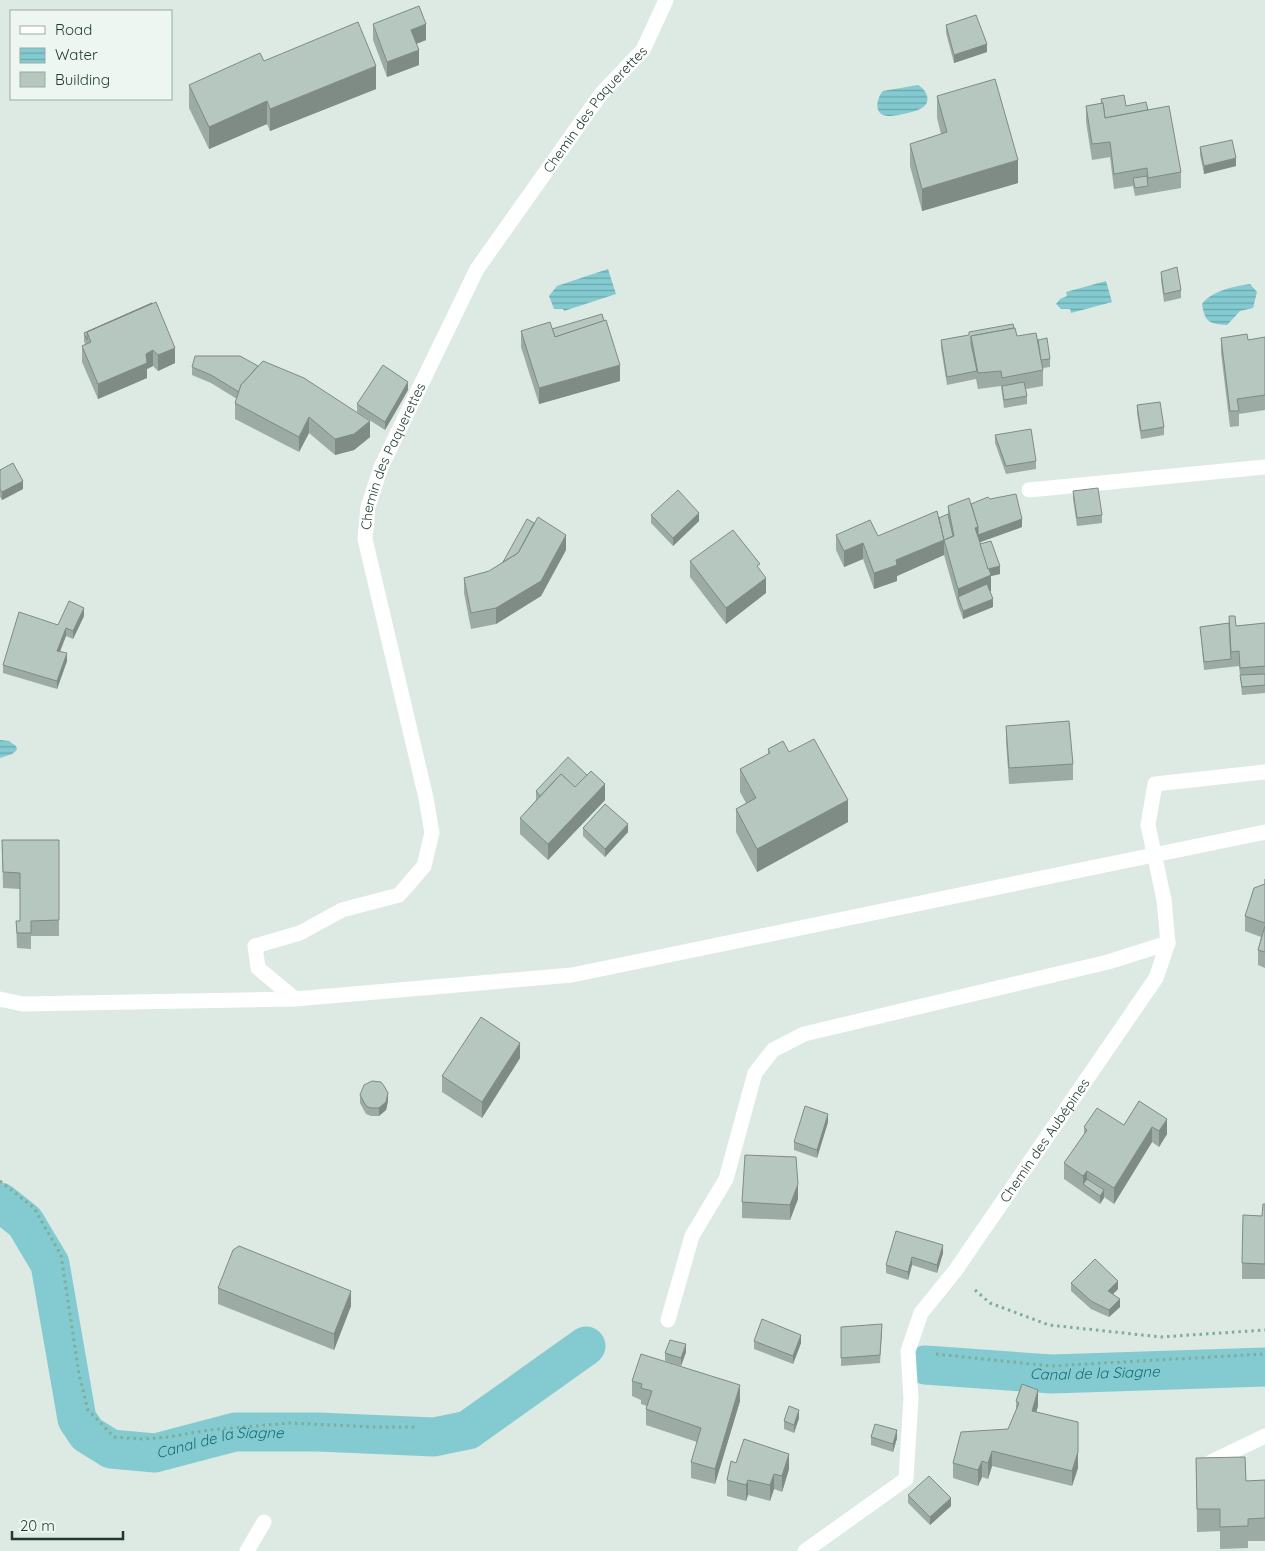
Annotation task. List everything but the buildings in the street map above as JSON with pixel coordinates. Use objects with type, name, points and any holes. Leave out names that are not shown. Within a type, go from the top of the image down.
[{"type":"street","name":"Chemin des Paquerettes","points":[[295,998],[258,968],[254,946],[300,933],[342,910],[399,895],[424,866],[432,834],[426,798],[365,539],[368,507],[381,467],[477,269],[601,94],[643,50],[666,0]]},
{"type":"street","points":[[1029,490],[1265,466]]},
{"type":"street","name":"Chemin des Aubépines","points":[[805,1551],[906,1479],[911,1399],[908,1351],[920,1313],[955,1271],[1156,978],[1168,943],[1164,900],[1148,825],[1155,784],[1265,772]]},
{"type":"street","points":[[0,1000],[23,1004],[295,998],[572,975],[1265,832]]},
{"type":"street","points":[[668,1320],[692,1236],[726,1178],[756,1073],[773,1050],[804,1034],[1108,962],[1168,943]]},
{"type":"street","points":[[1211,1462],[1265,1436]]},
{"type":"street","points":[[247,1551],[264,1522]]},
{"type":"path","points":[[0,1181],[34,1208],[61,1255],[79,1374],[88,1410],[114,1436],[142,1439],[209,1430],[289,1423],[416,1427]]},
{"type":"path","points":[[955,1271],[990,1303],[1049,1325],[1161,1337],[1265,1330]]},
{"type":"path","points":[[908,1351],[1051,1366],[1265,1354]]},
{"type":"water","points":[[918,85],[926,93],[927,100],[924,106],[905,114],[885,116],[881,114],[877,103],[883,91]]},
{"type":"water","points":[[608,269],[616,294],[564,311],[563,309],[554,309],[549,296],[557,286]]},
{"type":"water","points":[[1106,281],[1112,302],[1071,313],[1070,309],[1061,309],[1056,304],[1060,299],[1067,296],[1066,292]]},
{"type":"water","points":[[1250,284],[1257,292],[1253,308],[1240,311],[1227,325],[1212,323],[1206,318],[1202,304],[1206,299],[1217,292]]},
{"type":"water","points":[[0,740],[9,741],[16,746],[17,750],[0,758]]},
{"type":"waterway","name":"Canal de la Siagne","points":[[0,1202],[25,1222],[50,1264],[77,1419],[87,1434],[111,1449],[155,1453],[235,1432],[318,1432],[434,1437],[468,1430],[586,1346]]},
{"type":"waterway","name":"Canal de la Siagne","points":[[925,1365],[1052,1374],[1265,1367]]}]
